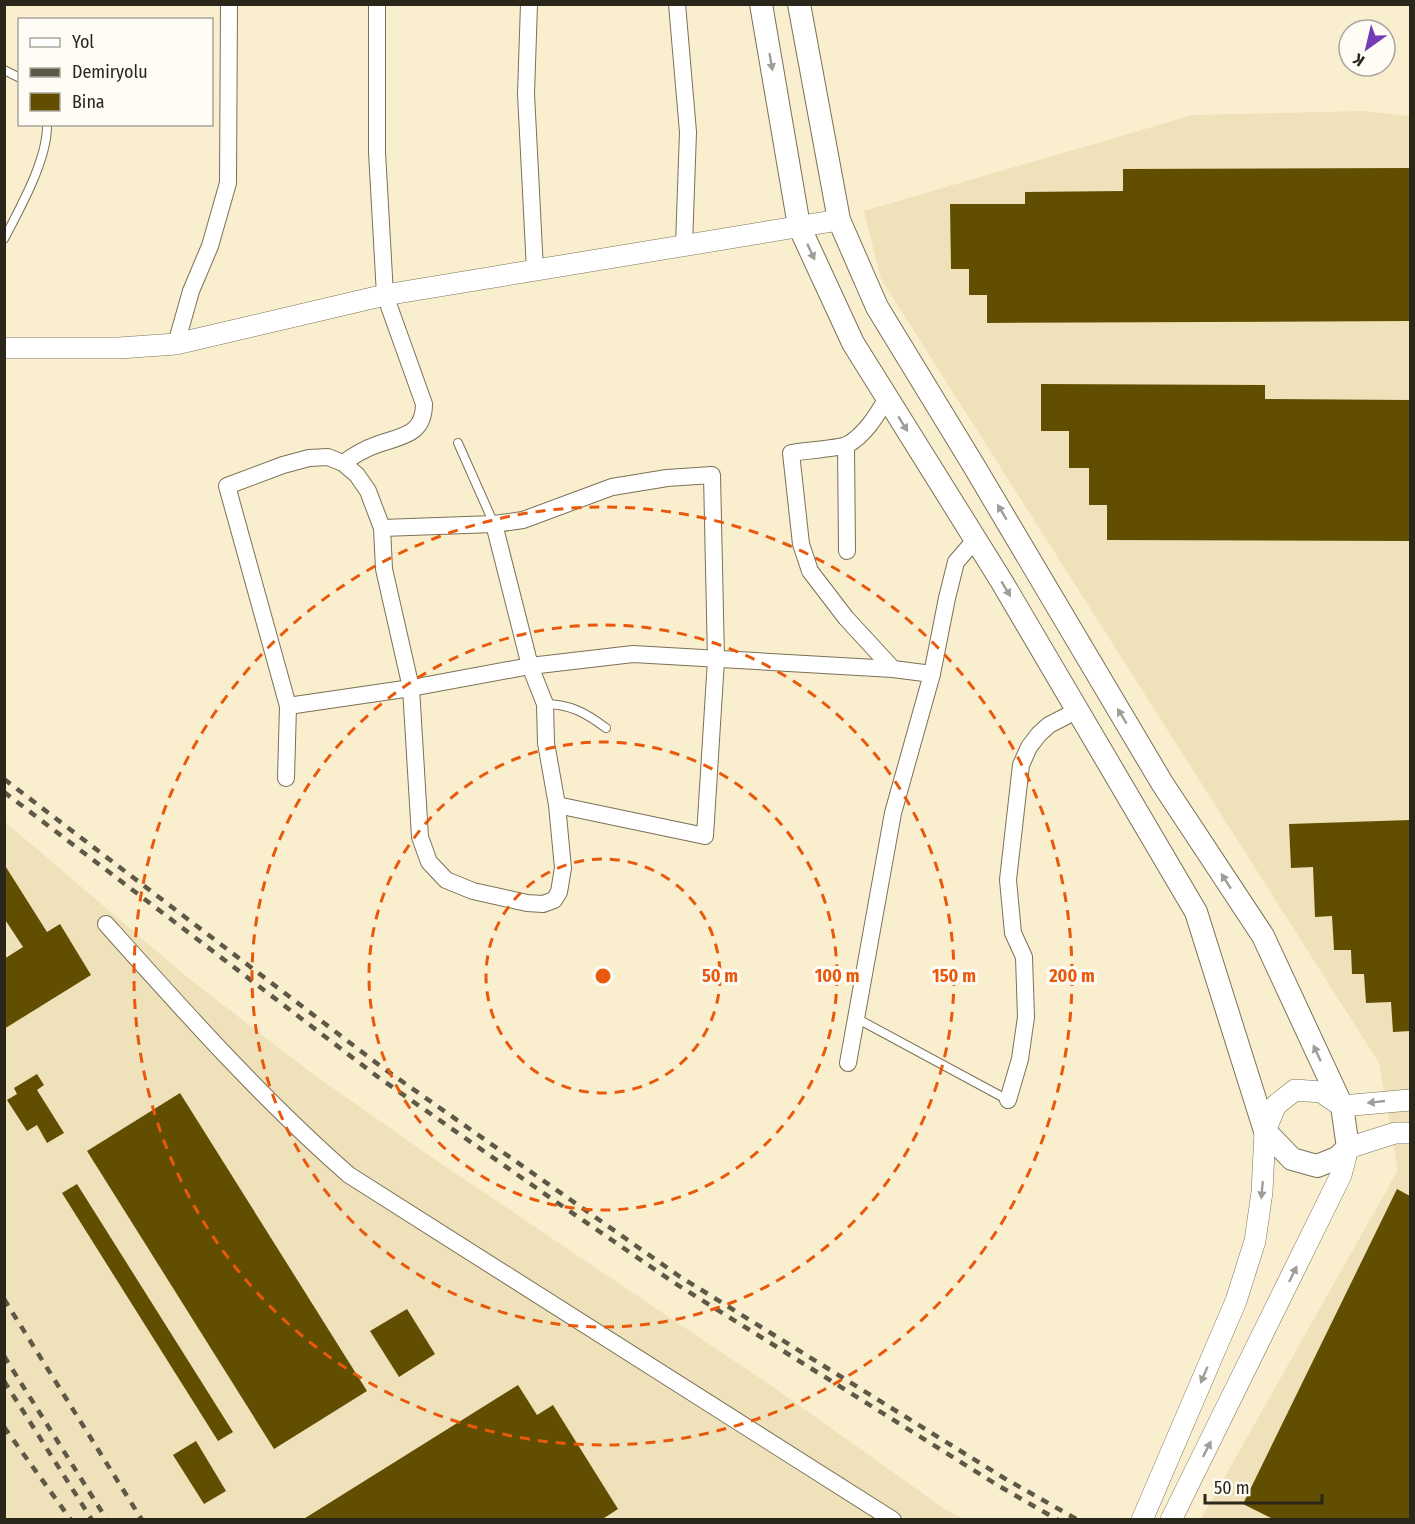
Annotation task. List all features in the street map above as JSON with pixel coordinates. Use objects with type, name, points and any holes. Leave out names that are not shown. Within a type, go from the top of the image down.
[{"type":"main road","points":[[761,4],[799,226],[853,343],[1078,710],[1196,912],[1265,1131],[1292,1159],[1317,1166],[1337,1158],[1348,1148],[1342,1106],[1263,936],[1162,783],[877,307],[839,220],[799,4]]},
{"type":"street","points":[[176,344],[191,291],[210,246],[228,183],[229,4]]},
{"type":"street","points":[[343,463],[366,449],[413,432],[422,420],[424,412],[424,404],[385,295],[377,152],[377,4]]},
{"type":"street","points":[[529,4],[526,94],[535,270]]},
{"type":"street","points":[[677,4],[687,132],[684,245]]},
{"type":"street","points":[[4,348],[119,348],[176,344],[385,295],[839,220]]},
{"type":"street","points":[[887,398],[874,419],[846,446],[790,453],[801,544],[810,571],[846,618],[893,669]]},
{"type":"street","points":[[846,446],[847,551]]},
{"type":"street","points":[[286,778],[288,706],[227,486],[284,465],[309,458],[328,457],[343,463],[357,475],[368,491],[382,528],[384,569],[411,688],[420,837],[429,862],[446,880],[473,891],[527,903],[543,904],[554,900],[559,892],[563,868],[557,806],[546,743],[544,704],[542,692],[530,666],[494,524]]},
{"type":"street","points":[[382,528],[494,524],[523,520],[612,487],[667,478],[712,475],[716,660],[705,836],[557,806]]},
{"type":"street","points":[[848,1064],[893,813],[932,674],[956,562],[975,540]]},
{"type":"street","points":[[288,706],[411,688],[530,666],[633,654],[893,669],[932,674]]},
{"type":"street","points":[[1008,1100],[1020,1059],[1026,1017],[1024,957],[1013,933],[1008,880],[1021,765],[1029,747],[1039,734],[1049,725],[1078,710]]},
{"type":"street","points":[[106,924],[170,996],[308,1139],[349,1175],[893,1520]]},
{"type":"street","points":[[1142,1520],[1239,1291],[1255,1241],[1262,1192],[1265,1131],[1276,1105],[1295,1090],[1322,1092],[1342,1106],[1410,1100]]},
{"type":"street","points":[[1171,1520],[1341,1175],[1348,1148],[1395,1133],[1410,1133]]},
{"type":"lane","points":[[4,70],[18,77]]},
{"type":"lane","points":[[6,234],[41,160],[47,138],[47,126]]},
{"type":"lane","points":[[458,443],[494,524]]},
{"type":"lane","points":[[544,704],[560,704],[575,708],[606,728]]},
{"type":"lane","points":[[856,1018],[1008,1100]]},
{"type":"shaded area","points":[[1363,111],[1410,116],[1410,1519],[1201,1519],[1398,1170],[1379,1063],[881,279],[864,211],[1193,115]]},
{"type":"shaded area","points":[[4,821],[188,978],[310,1072],[437,1161],[773,1387],[946,1510],[964,1519],[5,1519]]},
{"type":"building","points":[[1410,168],[1410,321],[987,323],[987,295],[969,295],[969,269],[951,269],[950,204],[1025,204],[1025,192],[1123,191],[1123,169]]},
{"type":"building","points":[[1041,384],[1265,385],[1265,399],[1410,400],[1410,541],[1107,540],[1107,505],[1089,505],[1089,468],[1069,468],[1069,431],[1041,431]]},
{"type":"building","points":[[1410,820],[1410,1031],[1393,1032],[1391,1002],[1366,1003],[1364,974],[1352,974],[1351,950],[1334,950],[1332,916],[1315,917],[1313,867],[1291,868],[1289,824]]},
{"type":"building","points":[[4,864],[47,932],[60,924],[91,975],[4,1029],[4,959],[23,947],[4,918]]},
{"type":"building","points":[[37,1074],[44,1085],[37,1090],[64,1133],[47,1143],[37,1125],[27,1131],[7,1100],[17,1094],[14,1088]]},
{"type":"building","points":[[180,1093],[367,1391],[274,1449],[87,1151]]},
{"type":"building","points":[[77,1184],[233,1432],[218,1441],[62,1193]]},
{"type":"building","points":[[1397,1189],[1410,1196],[1410,1520],[1275,1520],[1243,1504]]},
{"type":"building","points":[[407,1309],[435,1354],[399,1377],[370,1331]]},
{"type":"building","points":[[518,1385],[537,1415],[553,1405],[618,1509],[601,1520],[302,1520]]},
{"type":"building","points":[[196,1441],[226,1491],[204,1504],[173,1455]]},
{"type":"railway","points":[[4,779],[383,1068],[679,1276],[1004,1478],[1078,1520]]},
{"type":"railway","points":[[4,792],[378,1077],[552,1199],[673,1282],[999,1486],[1058,1520]]},
{"type":"railway","points":[[4,1299],[142,1520]]},
{"type":"railway","points":[[4,1356],[107,1520]]},
{"type":"railway","points":[[4,1381],[92,1520]]},
{"type":"railway","points":[[4,1427],[71,1520]]}]
